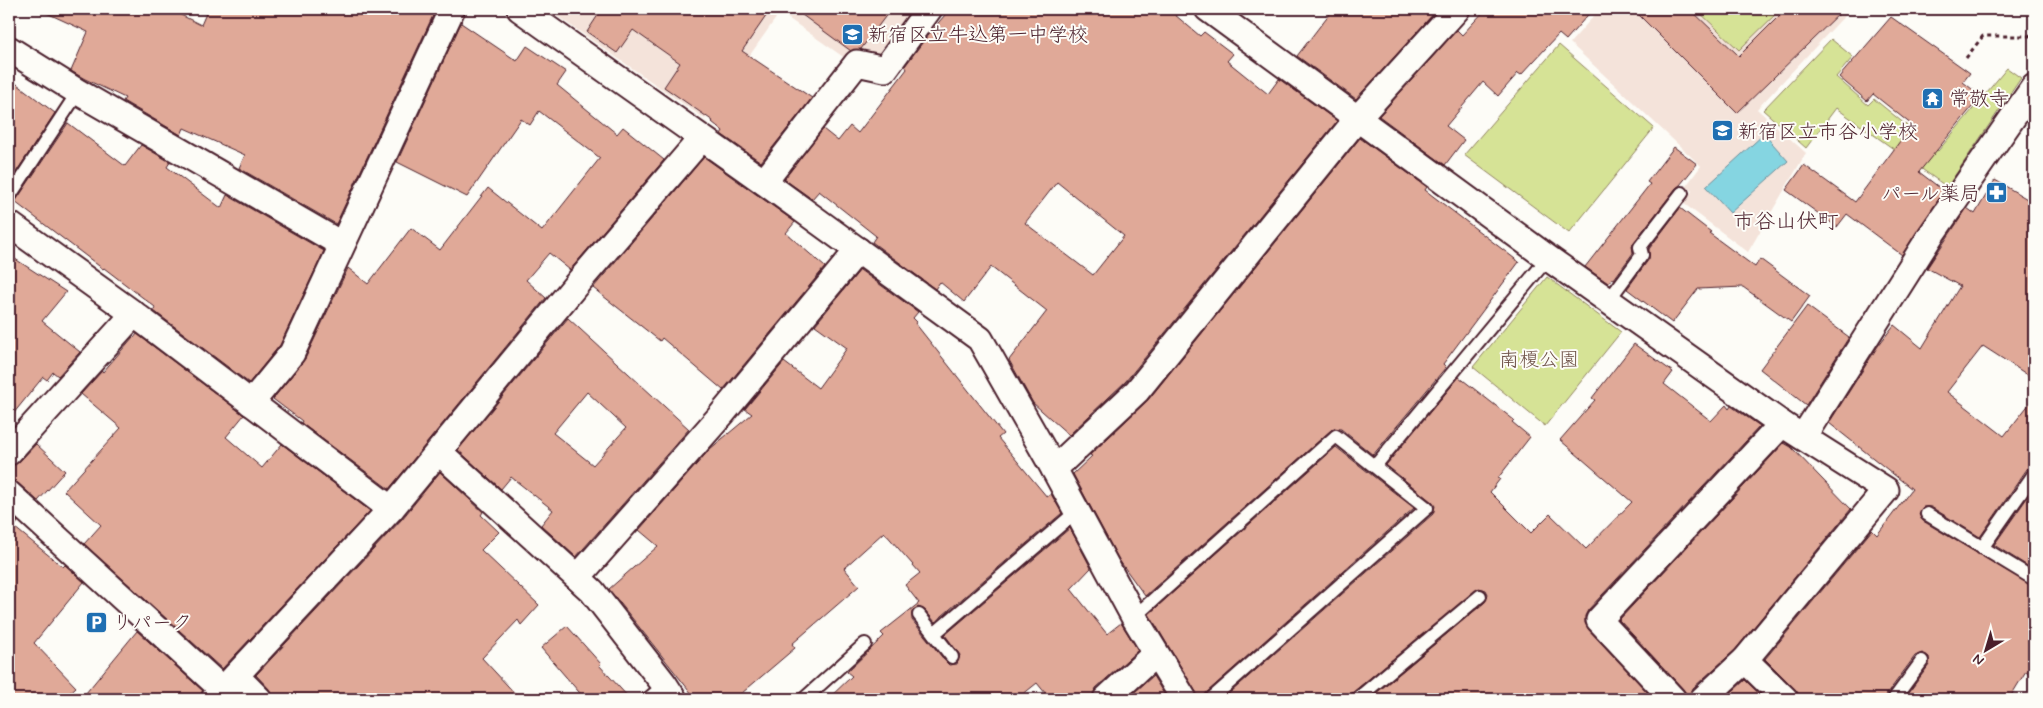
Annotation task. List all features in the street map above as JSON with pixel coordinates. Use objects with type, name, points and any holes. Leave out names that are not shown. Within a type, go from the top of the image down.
[{"type":"street","points":[[251,403],[292,353],[341,244],[452,9]]},
{"type":"street","points":[[520,9],[764,182],[980,339],[1054,468],[1134,617],[1184,699]]},
{"type":"street","points":[[764,182],[857,63],[885,68],[929,9]]},
{"type":"street","points":[[1208,9],[1608,301],[1782,424],[1886,490],[1745,660],[1703,699]]},
{"type":"street","points":[[1054,468],[1137,391],[1357,119],[1457,9]]},
{"type":"street","points":[[9,49],[78,92],[341,244]]},
{"type":"street","points":[[1803,437],[1930,235],[2034,87]]},
{"type":"street","points":[[224,689],[391,509],[575,286],[701,139]]},
{"type":"street","points":[[9,224],[134,314],[391,509]]},
{"type":"street","points":[[578,577],[722,414],[858,250]]},
{"type":"street","points":[[9,452],[134,314]]},
{"type":"street","points":[[1673,699],[1599,620],[1782,424]]},
{"type":"street","points":[[439,452],[592,591],[662,694]]},
{"type":"street","points":[[9,494],[224,689],[259,699]]},
{"type":"street","points":[[1106,699],[1155,654]]},
{"type":"street","points":[[1745,660],[1785,699]]},
{"type":"lane","points":[[9,197],[78,92]]},
{"type":"lane","points":[[1608,301],[1642,255],[1640,247],[1682,193]]},
{"type":"lane","points":[[1375,466],[1548,258]]},
{"type":"lane","points":[[1134,617],[1336,436],[1427,508],[1210,699]]},
{"type":"lane","points":[[1982,548],[2034,474]]},
{"type":"lane","points":[[934,634],[1077,511]]},
{"type":"lane","points":[[1927,514],[2034,579]]},
{"type":"lane","points":[[1357,699],[1480,596]]},
{"type":"lane","points":[[919,615],[952,657]]},
{"type":"lane","points":[[804,699],[865,644]]},
{"type":"lane","points":[[1894,699],[1922,661]]},
{"type":"path","points":[[1966,58],[1983,36],[2029,36],[2034,32]]},
{"type":"shaded area","points":[[547,9],[764,9],[776,18],[705,119]]},
{"type":"shaded area","name":"新宿区立牛込第一中学校","points":[[775,9],[912,9],[876,59],[852,63]]},
{"type":"shaded area","name":"新宿区立市谷小学校","points":[[1600,9],[1851,9],[1757,109],[1806,153],[1748,252],[1683,203],[1692,191],[1686,186],[1701,166],[1570,43]]},
{"type":"green space","points":[[1696,9],[1781,9],[1739,50]]},
{"type":"green space","points":[[1831,39],[1853,57],[1836,77],[1868,105],[1874,99],[1938,151],[2007,68],[2021,78],[1947,187],[1836,108],[1806,148],[1763,110]]},
{"type":"green space","points":[[1559,45],[1654,128],[1569,233],[1464,155]]},
{"type":"green space","name":"南榎公園","points":[[1547,277],[1621,332],[1545,426],[1473,367]]},
{"type":"water","points":[[1764,134],[1788,161],[1730,213],[1706,187]]},
{"type":"building","points":[[38,9],[169,9],[201,25],[208,9],[436,9],[336,224],[239,168],[245,155],[184,128],[181,135],[123,101],[125,98],[71,71],[88,32]]},
{"type":"building","points":[[602,9],[771,9],[742,51],[812,98],[761,162],[721,134],[723,131],[713,121],[664,87],[680,63],[633,30],[617,53],[587,32]]},
{"type":"building","points":[[794,9],[891,9],[861,49],[851,51]]},
{"type":"building","points":[[950,9],[1168,9],[1200,36],[1204,32],[1233,54],[1227,61],[1268,94],[1279,79],[1337,121],[1126,381],[1069,435],[1033,403],[1009,360],[1047,311],[991,267],[964,302],[940,282],[935,289],[872,242],[876,236],[819,191],[812,199],[784,179],[823,129],[838,141],[850,126],[858,133],[907,69],[905,66]],"holes":[[[1057,182],[1124,236],[1093,275],[1025,223]]]},
{"type":"building","points":[[1333,9],[1433,9],[1436,11],[1356,99],[1297,56]]},
{"type":"building","points":[[1486,9],[1593,9],[1566,40],[1559,34],[1521,75],[1518,73],[1498,96],[1483,82],[1446,126],[1464,140],[1445,165],[1379,116],[1457,30],[1462,35]]},
{"type":"building","points":[[1633,9],[1690,9],[1739,56],[1786,9],[1844,9],[1737,113]]},
{"type":"building","points":[[1891,17],[1970,73],[1963,82],[1981,96],[1919,172],[1944,191],[1902,255],[1847,214],[1837,227],[1786,190],[1804,165],[1855,202],[1912,125],[1873,94],[1867,101],[1839,77]]},
{"type":"building","points":[[461,23],[517,61],[527,46],[566,72],[557,85],[617,134],[623,127],[664,160],[570,270],[549,253],[526,280],[546,298],[389,489],[301,423],[302,421],[273,399],[305,359],[348,268],[368,284],[411,228],[440,250],[488,188],[542,231],[600,158],[539,111],[530,125],[521,119],[467,197],[397,162]]},
{"type":"building","points":[[9,78],[55,113],[9,183]]},
{"type":"building","points":[[68,123],[125,166],[141,145],[170,162],[167,167],[221,208],[227,195],[324,251],[280,345],[249,383],[154,311],[155,307],[15,202]]},
{"type":"building","points":[[1360,138],[1427,187],[1425,190],[1519,262],[1443,364],[1446,367],[1373,455],[1341,429],[1334,428],[1145,596],[1119,560],[1073,474],[1092,456],[1090,455],[1148,400]]},
{"type":"building","points":[[1674,147],[1697,164],[1634,242],[1632,246],[1633,253],[1614,279],[1612,278],[1608,283],[1585,267],[1650,184],[1647,182]]},
{"type":"building","points":[[704,157],[795,222],[786,233],[825,267],[723,390],[662,338],[660,341],[593,288]]},
{"type":"building","points":[[1995,180],[2034,203],[2034,379],[1983,346],[1947,392],[2004,436],[2034,398],[2034,466],[2027,469],[1980,537],[1931,507],[1923,507],[1919,514],[1923,521],[2034,587],[2034,677],[2026,671],[2009,699],[1904,699],[1929,665],[1929,657],[1922,653],[1915,656],[1887,694],[1886,699],[1799,699],[1795,689],[1765,659],[1872,530],[1877,535],[1912,489],[1829,423],[1878,346],[1894,325],[1922,348],[1960,286],[1927,268],[1967,208],[1975,214]]},
{"type":"building","points":[[1680,208],[1711,232],[1709,233],[1755,267],[1760,259],[1810,296],[1791,322],[1743,287],[1698,289],[1672,323],[1627,289],[1649,259],[1649,249]]},
{"type":"building","points":[[9,255],[66,292],[42,321],[80,352],[58,376],[53,372],[47,380],[43,377],[9,419]]},
{"type":"building","points":[[860,270],[918,312],[913,318],[917,322],[915,323],[1003,434],[998,438],[1047,497],[1051,494],[1062,513],[935,622],[925,610],[918,607],[912,612],[912,620],[949,665],[957,664],[960,655],[945,635],[1070,528],[1091,568],[1071,589],[1107,634],[1121,623],[1138,650],[1096,688],[1092,699],[1050,699],[1037,683],[1017,699],[828,699],[852,676],[847,672],[884,636],[881,633],[919,603],[905,585],[920,573],[884,532],[844,568],[859,586],[792,644],[795,648],[735,699],[696,699],[609,589],[658,546],[639,530],[710,449],[752,414],[745,409],[784,362],[818,388],[847,348],[815,325]]},
{"type":"building","points":[[1807,306],[1849,337],[1806,405],[1760,369]]},
{"type":"building","points":[[568,318],[689,429],[576,557],[541,525],[553,510],[511,477],[501,489],[458,450]],"holes":[[[587,392],[626,428],[593,465],[553,433]]]},
{"type":"building","points":[[137,334],[244,415],[226,437],[262,468],[282,444],[370,511],[222,669],[84,544],[101,525],[64,491],[121,428],[81,394]]},
{"type":"building","points":[[1634,344],[1673,372],[1664,384],[1711,421],[1726,405],[1729,409],[1731,406],[1760,426],[1588,610],[1585,616],[1585,623],[1589,630],[1654,699],[1369,699],[1485,602],[1488,594],[1486,590],[1479,588],[1352,693],[1349,699],[1223,699],[1433,514],[1435,506],[1432,502],[1386,465],[1459,377],[1514,420],[1512,422],[1530,437],[1498,478],[1500,479],[1490,492],[1531,533],[1550,514],[1586,549],[1632,502],[1560,440],[1595,400],[1592,398]]},
{"type":"building","points":[[1784,443],[1791,447],[1851,509],[1735,650],[1693,688],[1689,699],[1687,699],[1683,689],[1619,620]]},
{"type":"building","points":[[36,444],[65,471],[38,501],[18,483],[9,480],[9,466],[19,462]]},
{"type":"building","points":[[1336,447],[1414,508],[1206,693],[1203,699],[1198,699],[1196,692],[1149,614]]},
{"type":"building","points":[[440,472],[483,512],[481,515],[499,532],[481,550],[539,605],[521,625],[518,620],[482,658],[520,699],[273,699],[269,689],[256,675],[402,519]]},
{"type":"building","points":[[2034,488],[2034,570],[1994,545]]},
{"type":"building","points":[[9,513],[18,522],[14,527],[63,567],[65,565],[84,582],[34,643],[76,687],[63,699],[9,699]]},
{"type":"building","points":[[567,626],[630,699],[585,699],[541,648]]},
{"type":"building","points":[[137,631],[203,691],[200,699],[81,699]]},
{"type":"building","points":[[1153,676],[1167,699],[1127,699]]},
{"type":"building","points":[[1745,680],[1765,699],[1724,699]]},
{"type":"place","name":"新宿区立牛込第一中学校","points":[[852,34]]},
{"type":"place","name":"常敬寺","points":[[1933,98]]},
{"type":"place","name":"新宿区立市谷小学校","points":[[1722,131]]},
{"type":"place","name":"パール薬局","points":[[1996,193]]},
{"type":"place","name":"リパーク","points":[[96,622]]},
{"type":"district","name":"市谷山伏町","points":[[1786,221]]}]
